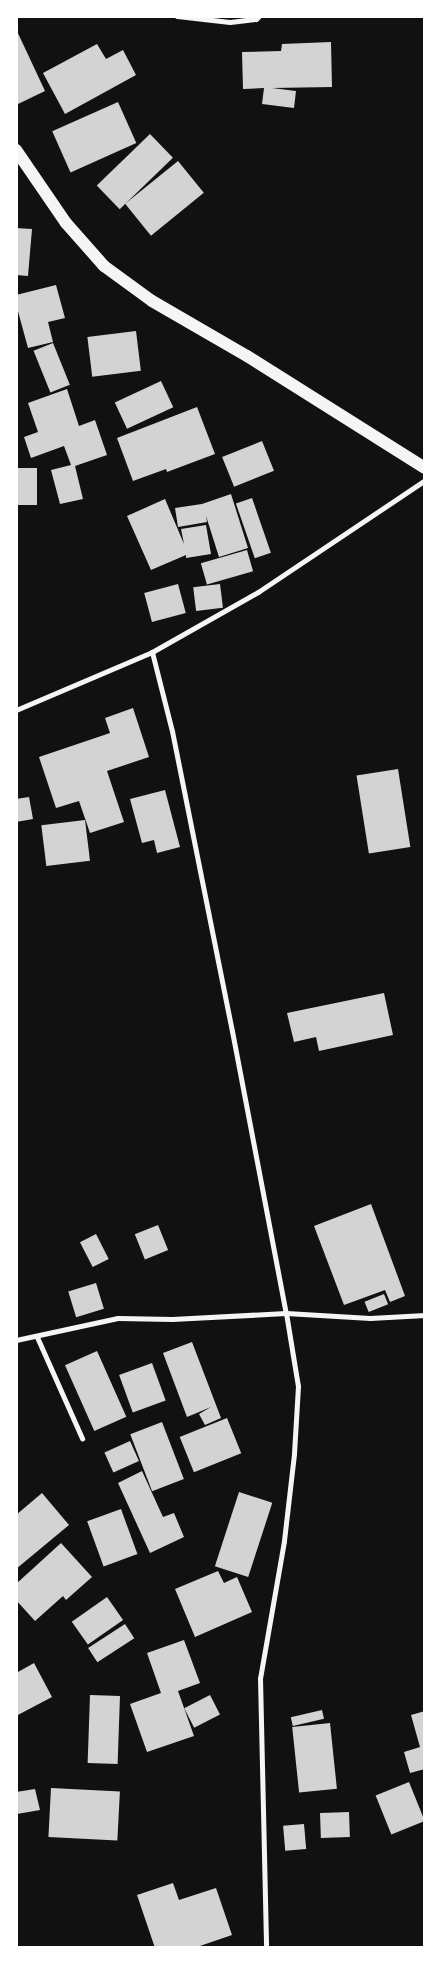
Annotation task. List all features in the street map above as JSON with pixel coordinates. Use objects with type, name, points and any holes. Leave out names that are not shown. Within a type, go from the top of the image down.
[{"type":"main road","points":[[16,150],[66,222],[104,266],[152,301],[247,356],[425,468]]},
{"type":"street","points":[[177,16],[230,22],[256,19],[259,16]]},
{"type":"street","points":[[16,710],[152,652],[258,592],[425,480]]},
{"type":"street","points":[[152,652],[174,740],[286,1313],[298,1386],[294,1454],[284,1541],[260,1678],[266,1948]]},
{"type":"street","points":[[16,1340],[118,1318],[172,1319],[286,1313],[370,1318],[425,1315]]},
{"type":"street","points":[[37,1337],[82,1438]]},
{"type":"building","points":[[16,29],[45,91],[16,105]]},
{"type":"building","points":[[331,42],[332,87],[272,88],[296,91],[294,108],[262,104],[264,88],[243,89],[242,52],[281,51],[282,44]]},
{"type":"building","points":[[97,44],[106,59],[123,50],[136,75],[65,114],[43,73]]},
{"type":"building","points":[[118,102],[136,143],[71,172],[52,131]]},
{"type":"building","points":[[150,134],[173,158],[120,209],[97,185]]},
{"type":"building","points":[[178,161],[204,193],[151,236],[125,204]]},
{"type":"building","points":[[16,228],[32,229],[28,276],[16,275]]},
{"type":"building","points":[[56,285],[65,318],[48,322],[53,342],[28,348],[16,304],[16,295]]},
{"type":"building","points":[[136,331],[141,371],[92,377],[87,337]]},
{"type":"building","points":[[53,343],[70,385],[50,393],[34,351]]},
{"type":"building","points":[[161,381],[173,407],[127,429],[115,403]]},
{"type":"building","points":[[67,389],[79,426],[95,420],[107,455],[75,466],[83,499],[60,504],[51,470],[71,465],[64,446],[31,458],[24,437],[38,432],[28,403]]},
{"type":"building","points":[[197,407],[215,454],[167,472],[166,469],[133,481],[117,438]]},
{"type":"building","points":[[262,441],[274,471],[234,487],[222,457]]},
{"type":"building","points":[[16,468],[37,468],[37,505],[16,505]]},
{"type":"building","points":[[231,494],[248,548],[219,557],[206,516],[207,522],[178,527],[175,508],[202,504]]},
{"type":"building","points":[[252,498],[271,553],[255,558],[236,504]]},
{"type":"building","points":[[165,499],[184,544],[181,529],[206,525],[211,554],[186,558],[186,555],[151,570],[127,516]]},
{"type":"building","points":[[247,550],[253,571],[207,584],[201,563]]},
{"type":"building","points":[[178,584],[186,613],[152,622],[144,593]]},
{"type":"building","points":[[220,584],[223,608],[196,611],[193,587]]},
{"type":"building","points":[[133,708],[149,757],[107,771],[124,822],[90,833],[79,801],[56,808],[39,757],[110,733],[105,718]]},
{"type":"building","points":[[398,769],[410,847],[369,854],[357,776]]},
{"type":"building","points":[[165,790],[180,847],[157,853],[154,840],[142,843],[130,799]]},
{"type":"building","points":[[29,797],[33,819],[16,822],[16,799]]},
{"type":"building","points":[[85,820],[90,861],[46,866],[41,825]]},
{"type":"building","points":[[384,993],[393,1035],[319,1051],[316,1037],[294,1042],[287,1013]]},
{"type":"building","points":[[371,1204],[405,1296],[390,1302],[385,1290],[344,1305],[314,1226]]},
{"type":"building","points":[[158,1225],[168,1250],[145,1259],[135,1234]]},
{"type":"building","points":[[96,1234],[109,1259],[93,1267],[80,1242]]},
{"type":"building","points":[[96,1283],[104,1309],[76,1317],[68,1291]]},
{"type":"building","points":[[384,1294],[388,1304],[369,1312],[365,1302]]},
{"type":"building","points":[[192,1342],[221,1418],[205,1425],[199,1414],[211,1407],[187,1417],[163,1353]]},
{"type":"building","points":[[97,1351],[126,1417],[94,1431],[65,1365]]},
{"type":"building","points":[[152,1363],[166,1401],[133,1413],[119,1375]]},
{"type":"building","points":[[227,1418],[241,1453],[194,1472],[180,1437]]},
{"type":"building","points":[[162,1422],[184,1479],[152,1491],[130,1434]]},
{"type":"building","points":[[130,1441],[139,1461],[113,1472],[104,1452]]},
{"type":"building","points":[[142,1471],[163,1517],[174,1513],[184,1537],[150,1553],[118,1483]]},
{"type":"building","points":[[239,1492],[272,1503],[248,1577],[215,1566]]},
{"type":"building","points":[[42,1493],[69,1525],[16,1569],[16,1515]]},
{"type":"building","points":[[121,1509],[137,1554],[104,1566],[87,1521]]},
{"type":"building","points":[[61,1543],[92,1577],[66,1600],[63,1596],[35,1621],[16,1600],[16,1584]]},
{"type":"building","points":[[218,1571],[224,1583],[237,1577],[252,1612],[195,1637],[175,1589]]},
{"type":"building","points":[[107,1597],[123,1620],[88,1645],[72,1622]]},
{"type":"building","points":[[125,1624],[134,1638],[97,1662],[88,1648]]},
{"type":"building","points":[[184,1640],[200,1683],[178,1691],[194,1736],[147,1752],[130,1704],[161,1693],[147,1653]]},
{"type":"building","points":[[34,1663],[52,1697],[16,1716],[16,1668],[18,1672]]},
{"type":"building","points":[[90,1695],[120,1696],[118,1764],[88,1763]]},
{"type":"building","points":[[210,1695],[220,1715],[194,1728],[184,1708]]},
{"type":"building","points":[[322,1710],[324,1719],[293,1726],[291,1717]]},
{"type":"building","points":[[425,1711],[425,1769],[410,1773],[404,1752],[420,1747],[411,1715]]},
{"type":"building","points":[[330,1723],[337,1789],[299,1793],[292,1727]]},
{"type":"building","points":[[409,1782],[425,1821],[391,1834],[376,1795]]},
{"type":"building","points":[[51,1788],[120,1792],[117,1841],[48,1837]]},
{"type":"building","points":[[35,1789],[40,1810],[17,1814],[16,1792]]},
{"type":"building","points":[[349,1812],[350,1837],[321,1838],[320,1813]]},
{"type":"building","points":[[304,1824],[306,1849],[285,1851],[283,1826]]},
{"type":"building","points":[[173,1883],[179,1900],[216,1888],[232,1935],[194,1948],[155,1948],[137,1895]]}]
